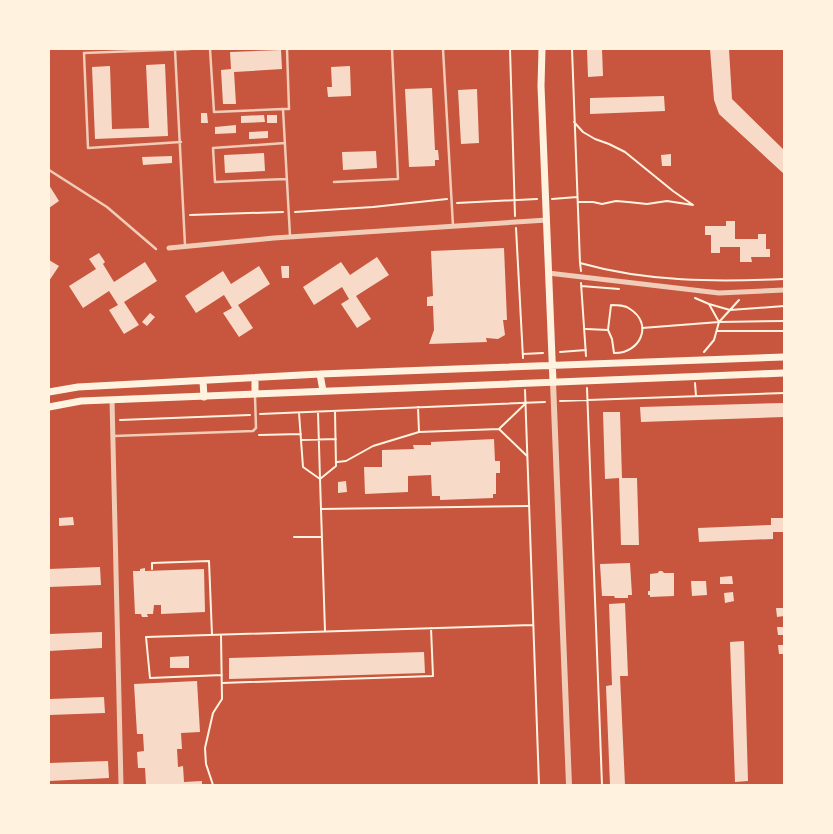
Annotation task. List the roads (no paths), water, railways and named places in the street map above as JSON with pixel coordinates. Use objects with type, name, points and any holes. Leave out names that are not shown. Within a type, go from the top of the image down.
[{"type":"main road","points":[[542,49],[553,382]]},
{"type":"main road","points":[[49,392],[78,387],[320,374],[784,357]]},
{"type":"main road","points":[[49,407],[81,401],[784,373]]},
{"type":"main road","points":[[320,374],[323,391]]},
{"type":"main road","points":[[255,378],[255,394]]},
{"type":"main road","points":[[203,381],[204,397]]},
{"type":"main road","points":[[78,387],[81,401]]},
{"type":"street","points":[[169,248],[290,237],[547,220]]},
{"type":"street","points":[[548,273],[719,293],[784,290]]},
{"type":"street","points":[[553,382],[569,785]]},
{"type":"street","points":[[112,400],[121,785]]},
{"type":"lane","points":[[181,142],[88,148],[84,53],[190,49]]},
{"type":"lane","points":[[210,49],[214,112],[289,108],[287,49]]},
{"type":"lane","points":[[334,182],[398,179],[392,49]]},
{"type":"lane","points":[[443,49],[453,226]]},
{"type":"lane","points":[[175,50],[185,246]]},
{"type":"lane","points":[[283,109],[290,237]]},
{"type":"lane","points":[[285,143],[213,148],[215,182],[286,178]]},
{"type":"lane","points":[[49,170],[107,207],[156,249]]},
{"type":"lane","points":[[114,436],[253,431],[256,428],[255,394]]}]
